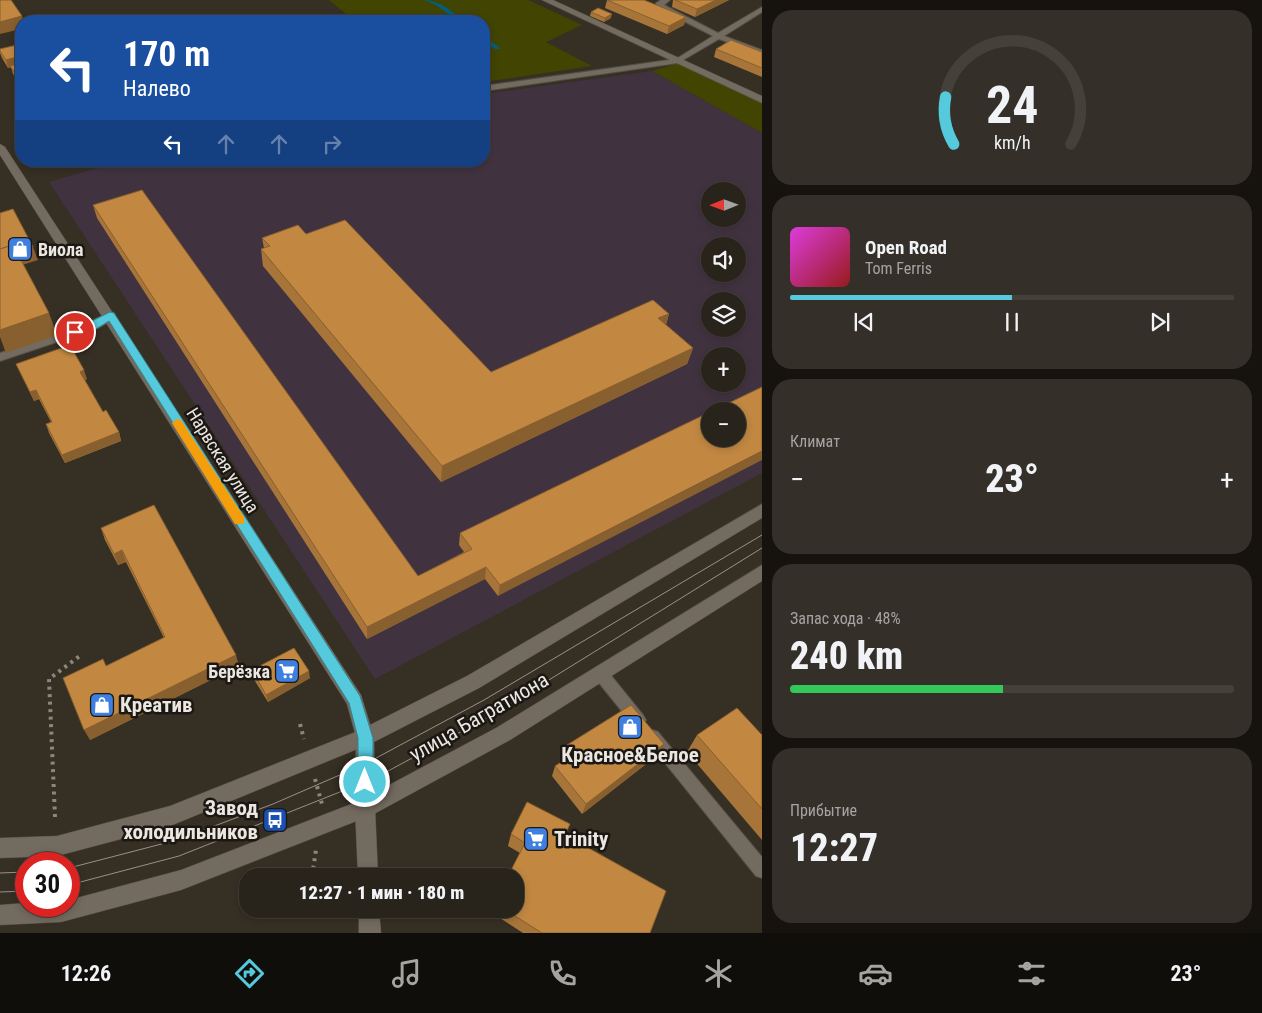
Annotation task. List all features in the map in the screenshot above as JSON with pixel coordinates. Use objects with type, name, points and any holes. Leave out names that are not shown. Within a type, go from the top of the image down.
[{"type":"street","points":[[546,0],[762,100]]},
{"type":"street","name":"Нарвская улица","points":[[0,147],[355,701],[366,738],[365,808],[368,868]]},
{"type":"street","name":"улица Багратиона","points":[[0,848],[58,846],[170,816],[366,738],[473,682],[762,510]]},
{"type":"street","name":"улица Багратиона","points":[[0,915],[61,912],[181,880],[365,808],[503,734],[762,572]]},
{"type":"street","points":[[369,918],[370,933]]},
{"type":"lane","points":[[666,0],[659,5],[718,36],[762,53]]},
{"type":"lane","points":[[490,88],[678,60],[762,9]]},
{"type":"lane","points":[[0,357],[92,326],[110,316]]},
{"type":"lane","points":[[600,673],[762,870]]},
{"type":"path","points":[[54,818],[49,679],[81,655]]},
{"type":"path","points":[[300,724],[323,809],[313,868]]},
{"type":"shaded area","points":[[329,0],[528,0],[582,25],[546,42],[592,66],[490,81],[490,15],[347,15]]},
{"type":"shaded area","points":[[679,63],[762,103],[762,133],[652,71]]},
{"type":"shaded area","points":[[652,71],[762,133],[762,473],[375,679],[49,182],[100,167],[490,167],[490,93]]},
{"type":"building","points":[[0,0],[11,0],[21,15],[15,15],[15,18],[0,22]]},
{"type":"building","points":[[607,0],[644,0],[686,17],[669,26]]},
{"type":"building","points":[[675,0],[716,0],[697,9]]},
{"type":"building","points":[[598,8],[612,14],[605,18],[591,12]]},
{"type":"building","points":[[731,40],[762,52],[762,68],[716,49]]},
{"type":"building","points":[[15,45],[15,58],[6,60],[0,49]]},
{"type":"building","points":[[15,65],[15,73],[10,66]]},
{"type":"building","points":[[142,190],[418,576],[472,549],[460,533],[701,416],[701,447],[746,447],[746,402],[731,402],[762,387],[762,451],[500,585],[486,567],[367,627],[93,205]]},
{"type":"building","points":[[13,209],[33,247],[17,252],[13,245],[0,249],[0,213]]},
{"type":"building","points":[[345,220],[491,372],[653,300],[669,314],[658,318],[693,348],[442,466],[261,249],[270,246],[262,238],[298,225],[306,234]]},
{"type":"building","points":[[13,245],[49,313],[0,330],[0,249]]},
{"type":"building","points":[[70,345],[84,370],[80,372],[103,412],[106,410],[119,432],[62,455],[46,424],[52,422],[36,390],[30,392],[16,364]]},
{"type":"building","points":[[154,505],[236,655],[84,730],[63,678],[103,659],[106,666],[165,637],[122,550],[114,554],[101,528]]},
{"type":"building","points":[[294,648],[309,671],[266,695],[252,670]]},
{"type":"building","points":[[631,705],[664,744],[586,804],[555,766],[574,754],[567,745]]},
{"type":"building","points":[[737,708],[762,735],[762,809],[697,735]]},
{"type":"building","points":[[527,802],[570,824],[565,835],[666,891],[650,933],[542,933],[518,918],[524,918],[524,868],[512,868],[525,843],[511,834]]},
{"type":"waterway","points":[[426,0],[438,4],[453,15]]},
{"type":"waterway","points":[[490,43],[497,48]]},
{"type":"tram line","points":[[80,865],[177,840],[273,804],[365,764],[484,700],[762,535]]},
{"type":"tram line","points":[[80,882],[179,856],[375,778],[494,714],[762,548]]},
{"type":"tram line","points":[[0,873],[15,872]]},
{"type":"tram line","points":[[0,892],[15,891]]},
{"type":"slow traffic","points":[[177,423],[239,521]]},
{"type":"place","name":"Виола","points":[[20,249]]},
{"type":"place","name":"Берёзка","points":[[287,671]]},
{"type":"place","name":"Креатив","points":[[102,705]]},
{"type":"place","name":"Красное&Белое","points":[[630,727]]},
{"type":"place","name":"Завод холодильников","points":[[275,820]]},
{"type":"place","name":"Trinity","points":[[536,839]]},
{"type":"route","points":[[75,332],[92,326],[110,316],[355,701],[366,738],[365,782]]}]
